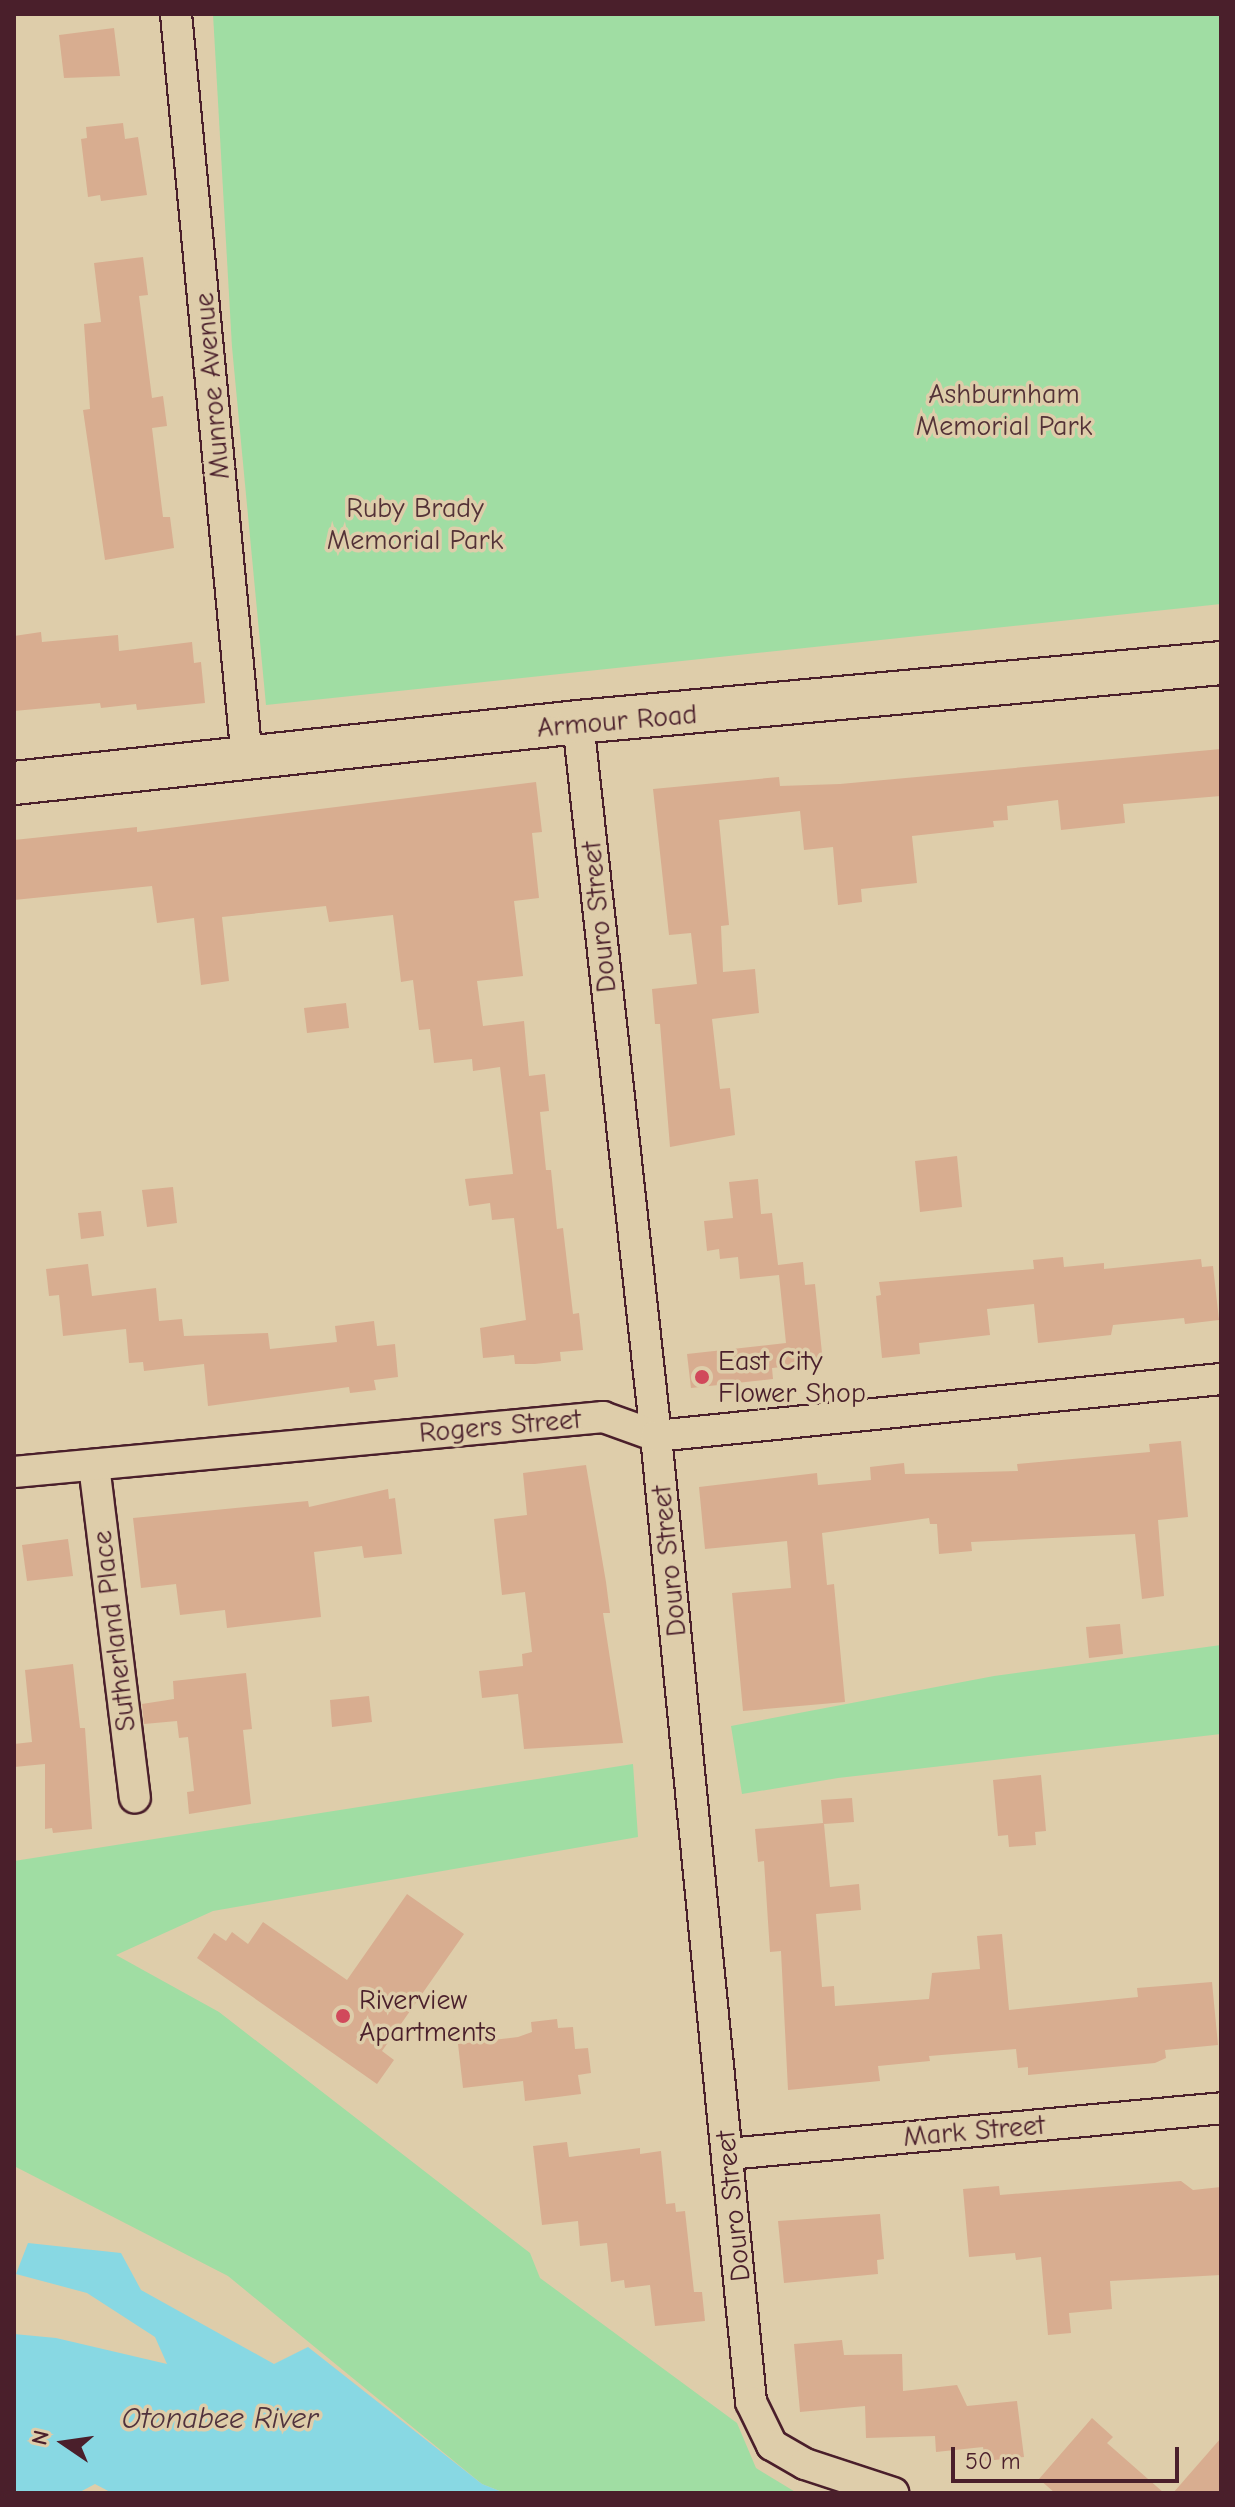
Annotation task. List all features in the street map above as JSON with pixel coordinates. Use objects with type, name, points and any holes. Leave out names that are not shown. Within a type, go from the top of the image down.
[{"type":"main road","name":"Armour Road","points":[[14,783],[578,722],[1221,663]]},
{"type":"street","name":"Munroe Avenue","points":[[176,14],[247,759]]},
{"type":"street","name":"Douro Street","points":[[578,722],[656,1436],[751,2402],[772,2445],[805,2464],[893,2493]]},
{"type":"street","name":"Rogers Street","points":[[14,1472],[603,1417],[656,1436],[1221,1379]]},
{"type":"street","name":"Sutherland Place","points":[[94,1465],[135,1797]]},
{"type":"street","name":"Mark Street","points":[[728,2154],[1221,2108]]},
{"type":"green space","name":"Ashburnham Memorial Park","points":[[213,14],[1221,14],[1221,604],[266,705],[232,347]]},
{"type":"green space","points":[[1221,1645],[1221,1734],[838,1778],[742,1794],[731,1726],[994,1676]]},
{"type":"green space","points":[[633,1764],[638,1837],[213,1911],[116,1955],[219,2012],[530,2253],[540,2278],[737,2423],[756,2468],[797,2493],[505,2493],[482,2484],[228,2276],[14,2166],[14,1861]]},
{"type":"water","name":"Otonabee River","points":[[28,2243],[121,2253],[141,2290],[274,2364],[308,2347],[482,2484],[505,2493],[112,2493],[95,2484],[78,2493],[14,2493],[14,2334],[56,2338],[167,2364],[155,2337],[87,2293],[16,2274]]},
{"type":"building","points":[[114,28],[120,76],[64,78],[59,35]]},
{"type":"building","points":[[123,123],[125,139],[138,137],[147,195],[101,201],[100,195],[88,197],[81,139],[87,138],[86,127]]},
{"type":"building","points":[[143,257],[148,295],[139,296],[152,398],[163,396],[167,426],[152,428],[163,517],[170,517],[174,548],[105,560],[83,410],[90,409],[84,324],[101,322],[94,263]]},
{"type":"building","points":[[41,632],[42,642],[118,635],[119,651],[192,642],[194,663],[201,662],[205,703],[137,710],[136,704],[101,708],[100,703],[14,711],[14,636]]},
{"type":"building","points":[[1221,749],[1221,796],[1123,804],[1125,823],[1061,830],[1058,800],[1007,806],[1008,820],[993,821],[994,827],[912,836],[917,883],[861,889],[862,902],[838,905],[833,847],[804,850],[800,811],[719,820],[729,925],[721,926],[723,972],[755,969],[759,1013],[712,1019],[720,1089],[730,1088],[735,1135],[670,1147],[660,1024],[655,1024],[652,989],[697,984],[691,933],[669,935],[653,789],[779,777],[780,786],[840,784]]},
{"type":"building","points":[[536,782],[542,832],[532,833],[539,898],[514,901],[523,976],[477,981],[483,1026],[524,1021],[529,1076],[545,1074],[549,1111],[540,1112],[546,1170],[551,1170],[557,1229],[563,1228],[573,1314],[579,1313],[583,1350],[560,1352],[561,1361],[515,1364],[514,1355],[483,1358],[480,1328],[526,1320],[514,1218],[492,1220],[490,1203],[469,1206],[465,1179],[513,1174],[500,1067],[473,1071],[472,1059],[434,1063],[430,1029],[419,1030],[413,980],[401,982],[393,915],[329,922],[326,906],[222,917],[229,981],[201,985],[194,918],[157,923],[152,886],[14,900],[14,840],[137,827],[137,832]]},
{"type":"building","points":[[346,1003],[349,1028],[307,1033],[304,1008]]},
{"type":"building","points":[[957,1156],[962,1207],[920,1212],[915,1161]]},
{"type":"building","points":[[758,1179],[761,1214],[772,1213],[778,1265],[803,1262],[805,1285],[815,1284],[823,1363],[772,1368],[773,1379],[691,1388],[687,1354],[786,1343],[779,1275],[740,1279],[738,1257],[720,1259],[719,1249],[707,1251],[704,1221],[733,1218],[729,1182]]},
{"type":"building","points":[[173,1187],[177,1223],[147,1227],[142,1190]]},
{"type":"building","points":[[101,1211],[104,1236],[81,1239],[78,1213]]},
{"type":"building","points":[[1063,1257],[1064,1267],[1104,1263],[1104,1269],[1201,1259],[1202,1267],[1213,1266],[1219,1320],[1185,1324],[1184,1318],[1113,1325],[1111,1335],[1038,1343],[1034,1304],[987,1309],[990,1335],[919,1343],[920,1354],[882,1358],[876,1296],[881,1295],[879,1282],[1034,1269],[1033,1260]]},
{"type":"building","points":[[88,1264],[92,1296],[156,1288],[159,1321],[182,1319],[184,1336],[268,1333],[270,1349],[337,1342],[335,1326],[374,1321],[377,1346],[395,1344],[398,1377],[374,1380],[376,1390],[350,1393],[349,1387],[208,1406],[204,1364],[144,1371],[143,1362],[129,1363],[126,1329],[63,1336],[59,1295],[49,1296],[46,1269]]},
{"type":"building","points":[[1181,1441],[1188,1517],[1158,1520],[1164,1596],[1142,1599],[1135,1534],[971,1542],[972,1551],[939,1554],[937,1524],[930,1524],[929,1518],[822,1533],[827,1585],[834,1584],[845,1702],[743,1711],[732,1593],[791,1588],[787,1541],[705,1549],[699,1487],[817,1473],[818,1485],[871,1480],[870,1467],[904,1463],[905,1474],[1018,1471],[1017,1464],[1150,1452],[1149,1444]]},
{"type":"building","points":[[586,1465],[606,1582],[610,1613],[603,1613],[623,1743],[524,1749],[518,1694],[482,1698],[479,1671],[523,1666],[522,1654],[532,1652],[525,1592],[502,1595],[494,1519],[527,1515],[523,1473]]},
{"type":"building","points":[[388,1489],[389,1499],[395,1498],[402,1554],[364,1558],[362,1546],[314,1552],[321,1617],[227,1628],[225,1610],[180,1615],[176,1584],[141,1588],[133,1518],[308,1501],[309,1507]]},
{"type":"building","points":[[68,1539],[73,1576],[27,1581],[22,1545]]},
{"type":"building","points":[[1120,1624],[1123,1654],[1089,1658],[1086,1627]]},
{"type":"building","points":[[73,1664],[80,1728],[85,1728],[92,1829],[53,1833],[52,1828],[45,1829],[45,1764],[14,1767],[14,1744],[32,1742],[25,1670]]},
{"type":"building","points":[[246,1673],[252,1729],[243,1730],[251,1804],[189,1814],[187,1792],[194,1791],[188,1737],[179,1738],[177,1721],[144,1724],[142,1704],[174,1699],[173,1681]]},
{"type":"building","points":[[369,1696],[372,1722],[332,1727],[330,1700]]},
{"type":"building","points":[[1041,1775],[1046,1831],[1035,1832],[1036,1845],[1009,1847],[1008,1835],[998,1836],[993,1780]]},
{"type":"building","points":[[852,1798],[854,1822],[824,1824],[830,1887],[859,1884],[861,1910],[816,1914],[822,1987],[834,1986],[835,2006],[929,1999],[932,1973],[980,1969],[977,1936],[1002,1934],[1009,2010],[1138,1997],[1137,1988],[1212,1982],[1218,2045],[1165,2050],[1166,2058],[1155,2063],[1028,2075],[1028,2067],[1018,2068],[1016,2049],[929,2056],[930,2061],[878,2066],[880,2081],[788,2090],[781,1951],[770,1952],[764,1861],[758,1862],[755,1829],[823,1823],[821,1800]]},
{"type":"building","name":"Riverview Apartments","points":[[407,1894],[464,1934],[382,2051],[394,2060],[377,2084],[197,1958],[214,1933],[226,1941],[232,1932],[248,1944],[263,1922],[347,1980]]},
{"type":"building","points":[[557,2019],[558,2028],[573,2027],[575,2049],[588,2048],[591,2073],[578,2075],[581,2094],[525,2101],[523,2081],[463,2088],[458,2044],[518,2037],[532,2032],[531,2022]]},
{"type":"building","points":[[567,2142],[569,2157],[640,2148],[640,2154],[661,2151],[666,2204],[675,2203],[676,2212],[685,2211],[694,2292],[702,2292],[705,2321],[655,2326],[650,2285],[625,2288],[624,2280],[611,2282],[607,2243],[580,2246],[578,2221],[542,2225],[533,2146]]},
{"type":"building","points":[[1181,2181],[1193,2190],[1221,2187],[1221,2275],[1110,2281],[1112,2309],[1069,2313],[1071,2333],[1048,2335],[1041,2257],[1016,2260],[1015,2253],[969,2257],[963,2189],[999,2186],[1000,2195]]},
{"type":"building","points":[[880,2214],[884,2259],[877,2260],[878,2274],[784,2283],[778,2221]]},
{"type":"building","points":[[842,2340],[844,2355],[902,2354],[903,2391],[957,2385],[967,2406],[1017,2401],[1024,2457],[985,2461],[983,2447],[936,2452],[935,2436],[866,2438],[865,2406],[800,2412],[794,2344]]},
{"type":"building","points":[[1092,2418],[1113,2437],[1107,2443],[1164,2493],[1055,2493],[1039,2479]]},
{"type":"building","points":[[1221,2438],[1221,2493],[1173,2493]]},
{"type":"place","name":"East City Flower Shop","points":[[702,1377]]},
{"type":"place","name":"Riverview Apartments","points":[[343,2016]]},
{"type":"park label","name":"Ruby Brady Memorial Park","points":[[415,524]]}]
